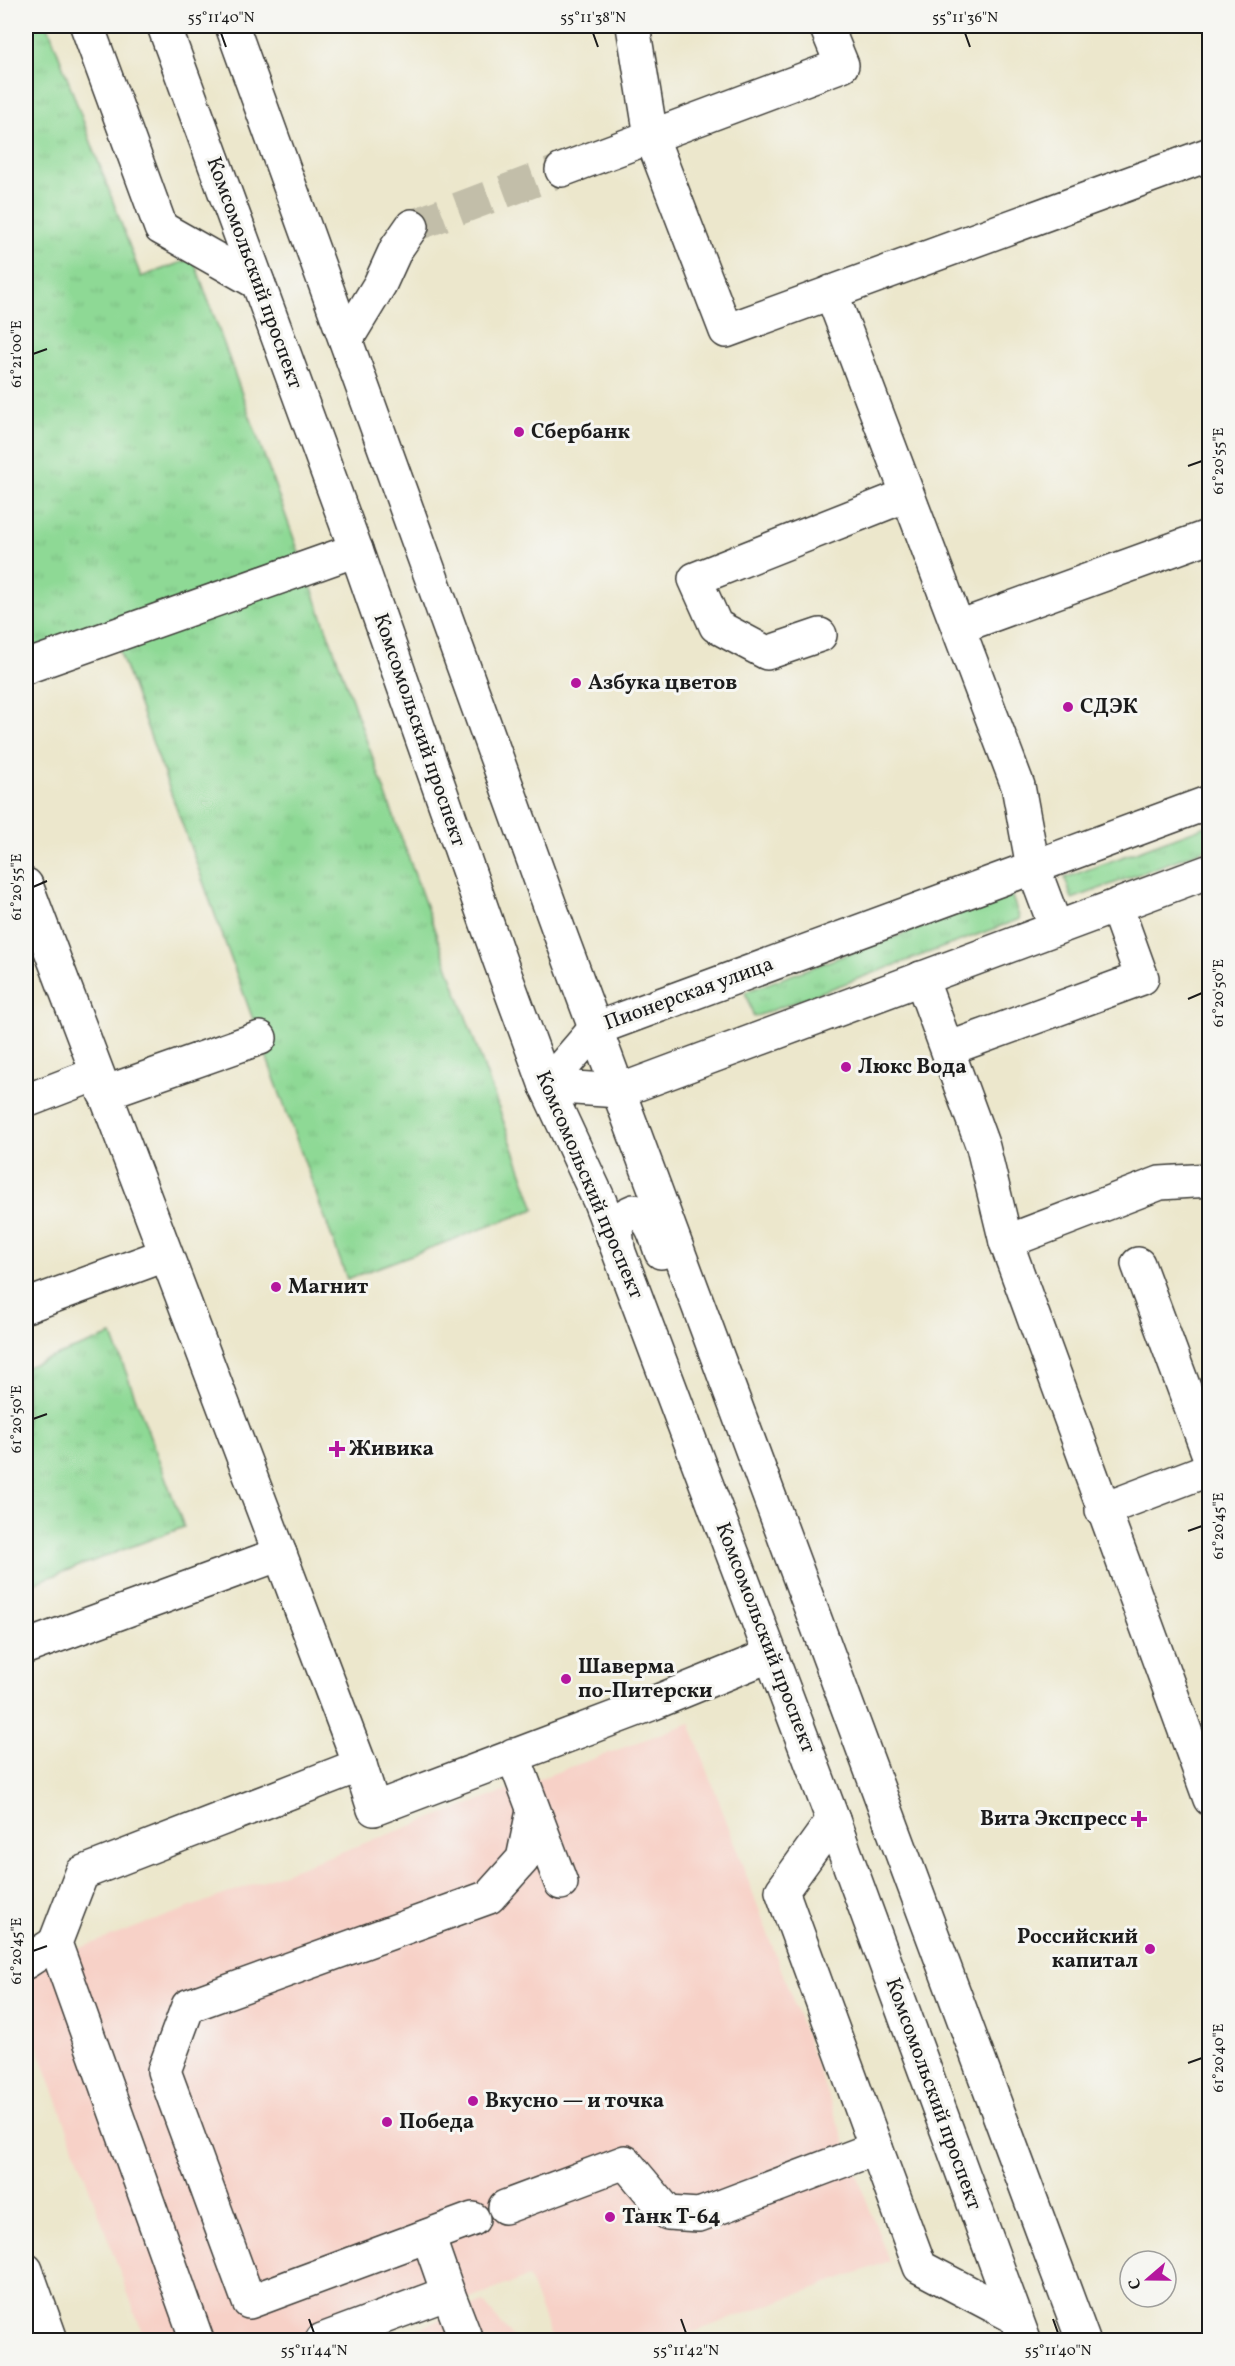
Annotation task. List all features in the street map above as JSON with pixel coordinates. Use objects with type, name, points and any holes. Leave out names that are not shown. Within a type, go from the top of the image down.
[{"type":"main road","points":[[87,26],[161,228],[258,284]]},
{"type":"main road","name":"Комсомольский проспект","points":[[164,26],[356,550],[546,1086],[600,1202],[618,1248],[833,1820],[1019,2329]]},
{"type":"main road","points":[[232,26],[595,1029],[1083,2340]]},
{"type":"main road","points":[[633,26],[651,136],[726,331],[1209,154]]},
{"type":"main road","points":[[562,170],[842,65],[826,26]]},
{"type":"main road","points":[[346,340],[380,284],[396,249],[412,226]]},
{"type":"main road","points":[[831,292],[1018,786],[1033,867],[1056,928]]},
{"type":"main road","points":[[820,635],[767,653],[716,626],[695,579],[907,495]]},
{"type":"main road","points":[[959,627],[1209,536]]},
{"type":"main road","points":[[26,667],[356,550]]},
{"type":"main road","name":"Пионерская улица","points":[[546,1086],[595,1029],[1209,802]]},
{"type":"main road","points":[[546,1086],[619,1091],[1209,872]]},
{"type":"main road","points":[[26,885],[360,1765],[374,1809],[651,1704],[771,1655]]},
{"type":"main road","points":[[948,1049],[1142,978],[1116,906]]},
{"type":"main road","points":[[921,978],[983,1147],[1006,1242],[1209,1799]]},
{"type":"main road","points":[[26,1101],[100,1084],[260,1038]]},
{"type":"main road","points":[[1006,1242],[1160,1183],[1209,1180]]},
{"type":"main road","points":[[618,1248],[616,1226],[621,1216],[634,1211],[643,1215],[653,1227],[675,1291],[715,1350]]},
{"type":"main road","points":[[26,1306],[165,1255]]},
{"type":"main road","points":[[1138,1263],[1209,1458]]},
{"type":"main road","points":[[1102,1510],[1209,1469]]},
{"type":"main road","points":[[26,1647],[280,1554]]},
{"type":"main road","points":[[513,1755],[561,1883]]},
{"type":"main road","points":[[26,1962],[56,1943],[82,1873],[360,1765]]},
{"type":"main road","points":[[473,2219],[249,2302],[164,2071],[188,2006],[489,1898],[523,1859],[533,1810]]},
{"type":"main road","points":[[833,1820],[782,1891],[920,2267],[1019,2329]]},
{"type":"main road","points":[[56,1943],[197,2340]]},
{"type":"main road","points":[[505,2207],[624,2163],[668,2212],[699,2215],[712,2198],[876,2148]]},
{"type":"main road","points":[[428,2236],[465,2337]]},
{"type":"main road","points":[[26,2270],[51,2340]]},
{"type":"main road","points":[[322,2340],[448,2293]]},
{"type":"shaded area","points":[[690,1723],[889,2261],[672,2340],[552,2340],[528,2277],[356,2340],[145,2340],[26,2016],[26,1968]]},
{"type":"shaded area","points":[[483,2302],[515,2340],[386,2340],[422,2327]]},
{"type":"green space","points":[[26,26],[48,26],[141,277],[193,258],[535,1209],[347,1279],[114,636],[37,663],[26,632]]},
{"type":"green space","points":[[1209,825],[1209,848],[1072,899],[1065,878]]},
{"type":"green space","points":[[1011,894],[1020,919],[754,1017],[745,992]]},
{"type":"green space","points":[[112,1335],[184,1527],[26,1586],[26,1367]]},
{"type":"tunnel","points":[[412,226],[562,170]]},
{"type":"place","name":"Сбербанк","points":[[519,432]]},
{"type":"place","name":"Азбука цветов","points":[[576,683]]},
{"type":"place","name":"СДЭК","points":[[1068,707]]},
{"type":"place","name":"Люкс Вода","points":[[846,1067]]},
{"type":"place","name":"Магнит","points":[[276,1287]]},
{"type":"place","name":"Живика","points":[[337,1449]]},
{"type":"place","name":"Шаверма по-Питерски","points":[[566,1679]]},
{"type":"place","name":"Вита Экспресс","points":[[1139,1819]]},
{"type":"place","name":"Российский капитал","points":[[1150,1949]]},
{"type":"place","name":"Вкусно — и точка","points":[[473,2101]]},
{"type":"place","name":"Победа","points":[[387,2122]]},
{"type":"place","name":"Танк Т-64","points":[[610,2217]]}]
